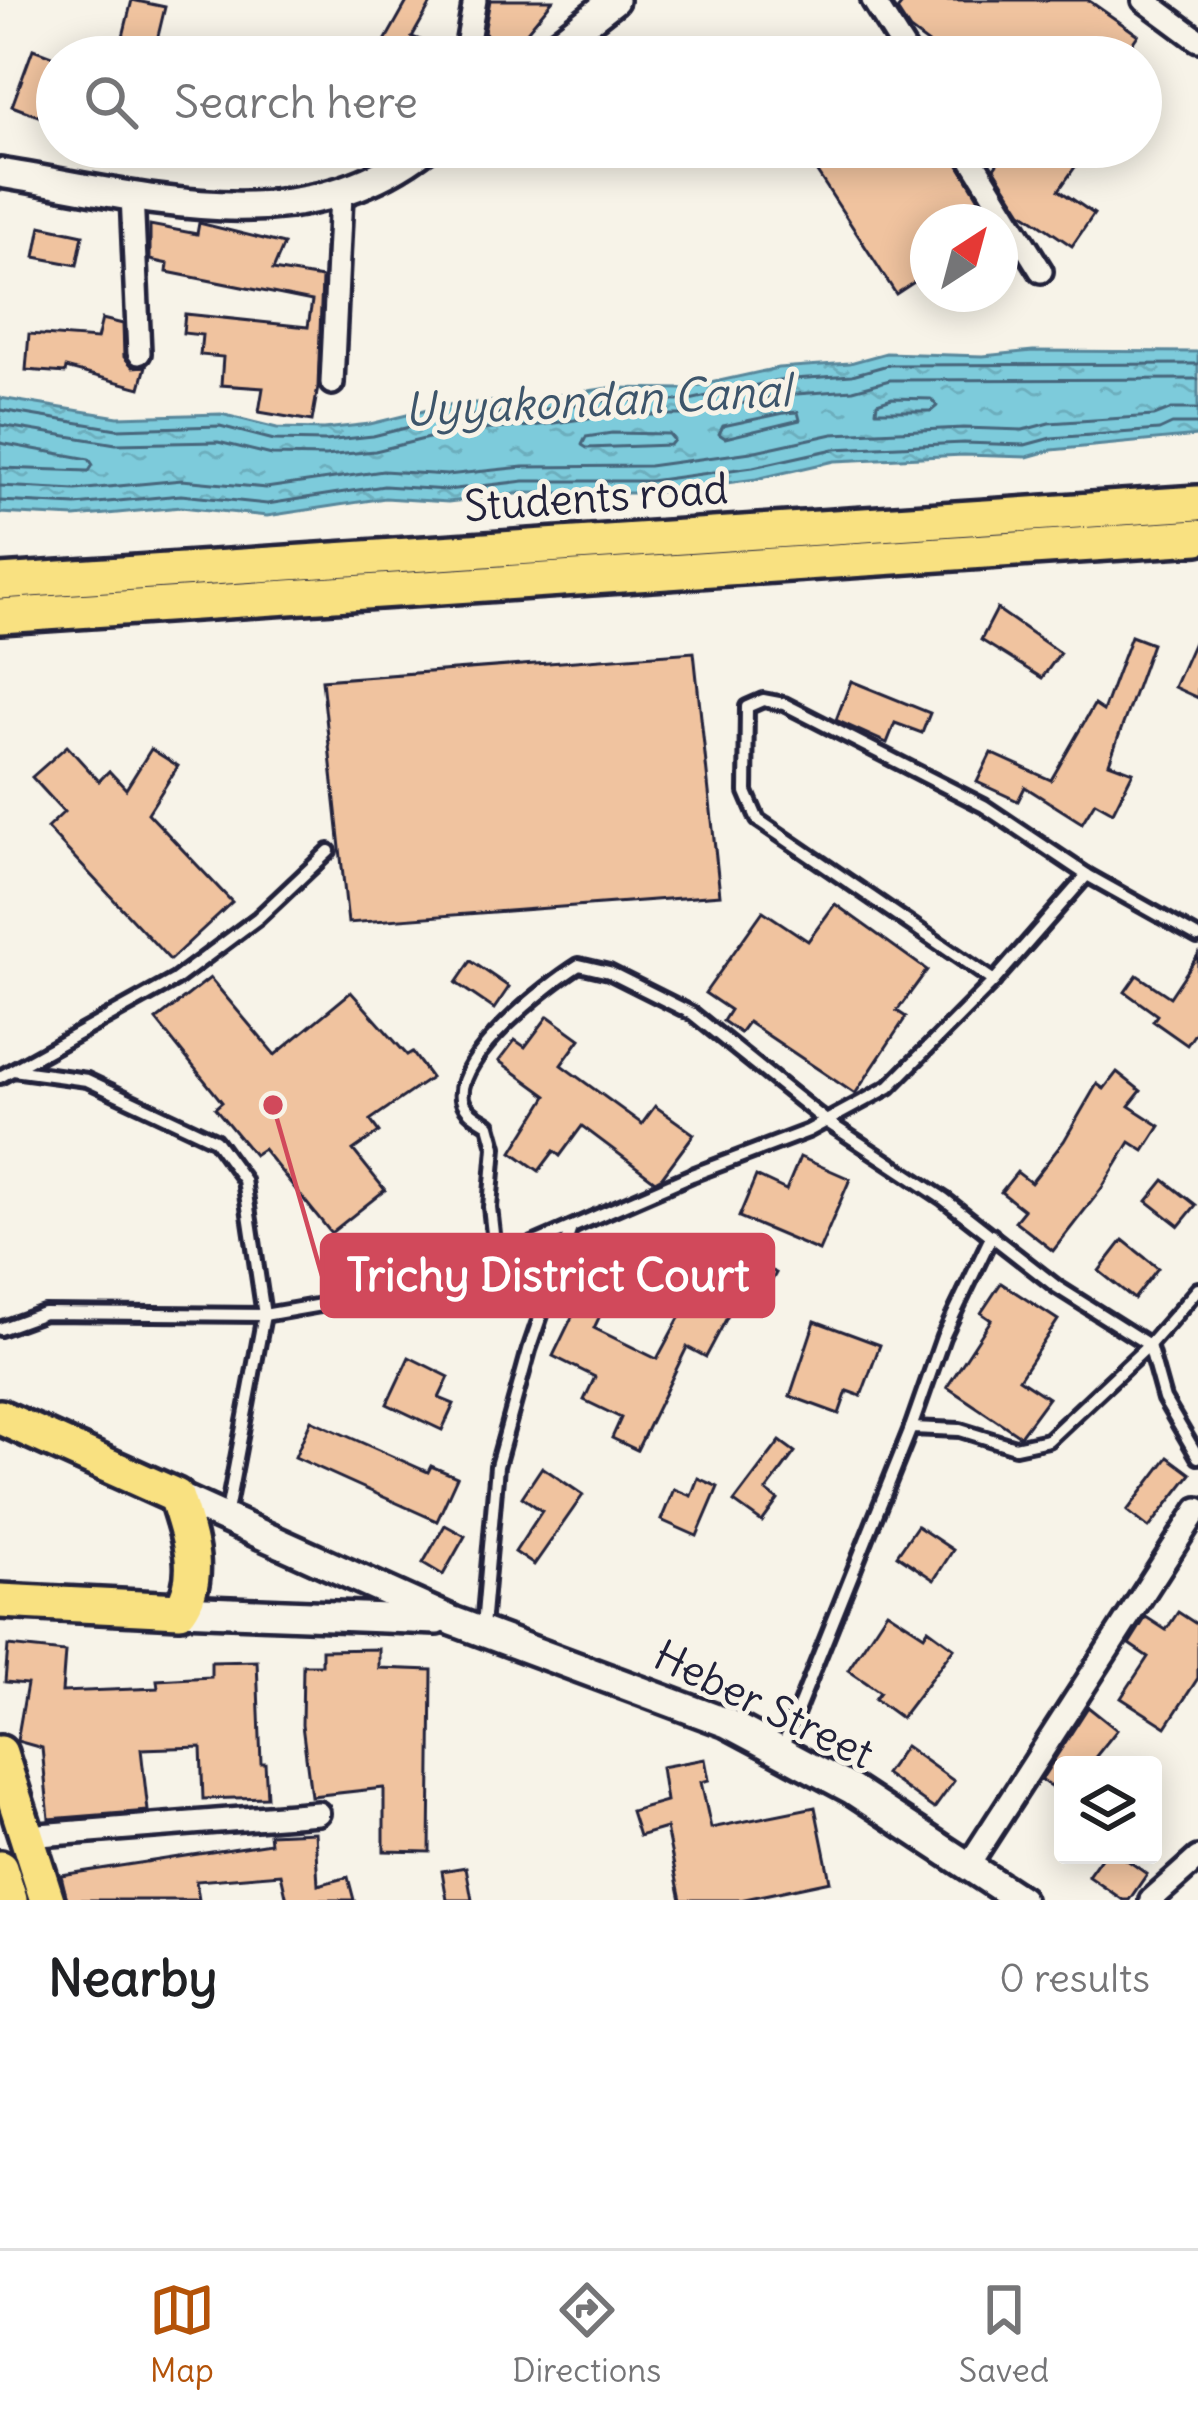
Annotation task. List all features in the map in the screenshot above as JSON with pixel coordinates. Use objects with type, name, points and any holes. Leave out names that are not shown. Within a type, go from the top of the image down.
[{"type":"main road","name":"Students road","points":[[0,582],[1198,503]]},
{"type":"main road","points":[[0,616],[1198,537]]},
{"type":"main road","points":[[0,1417],[176,1496],[191,1541],[193,1592],[180,1610],[0,1601]]},
{"type":"main road","points":[[0,1753],[47,1900]]},
{"type":"main road","points":[[0,1868],[10,1900]]},
{"type":"street","points":[[469,36],[475,0]]},
{"type":"street","points":[[568,36],[614,0]]},
{"type":"street","points":[[873,0],[895,36]]},
{"type":"street","points":[[1144,0],[1198,40]]},
{"type":"street","points":[[0,172],[222,209],[341,195],[393,168]]},
{"type":"street","points":[[977,168],[1041,271]]},
{"type":"street","points":[[132,194],[139,353]]},
{"type":"street","points":[[332,383],[341,195]]},
{"type":"street","points":[[176,1496],[453,1621]]},
{"type":"street","points":[[968,1866],[1198,1509]]},
{"type":"street","points":[[180,1610],[453,1621]]},
{"type":"street","name":"Heber Street","points":[[453,1621],[727,1723],[851,1789],[1020,1900]]},
{"type":"street","points":[[27,1836],[318,1814]]},
{"type":"street","points":[[1151,1900],[1198,1858]]},
{"type":"lane","points":[[994,981],[758,820],[746,792],[747,707],[763,700],[784,704],[984,806],[1088,875],[1198,938]]},
{"type":"lane","points":[[0,1077],[175,980],[258,918],[329,851]]},
{"type":"lane","points":[[0,1329],[44,1313],[264,1315],[412,1289],[496,1261],[826,1121],[889,1087],[994,981],[1088,875]]},
{"type":"lane","points":[[496,1261],[490,1207],[495,1147],[489,1125],[467,1110],[461,1096],[465,1077],[501,1027],[546,986],[579,965],[609,972],[693,1014],[826,1121],[992,1235],[1057,1287],[1149,1345],[1164,1399],[1198,1457]]},
{"type":"lane","points":[[13,1070],[87,1080],[215,1140],[244,1180],[264,1315],[226,1518]]},
{"type":"lane","points":[[483,1631],[497,1466],[529,1350],[571,1228]]},
{"type":"lane","points":[[781,1752],[891,1485],[944,1337],[992,1235]]},
{"type":"lane","points":[[911,1428],[959,1430],[1015,1447],[1048,1440],[1149,1345],[1198,1289]]},
{"type":"water","name":"Uyyakondan Canal","points":[[1033,351],[1198,352],[1198,436],[1052,450],[1027,457],[835,461],[756,479],[651,493],[525,493],[448,502],[385,498],[267,516],[181,507],[75,517],[0,513],[0,398],[118,417],[221,414],[277,428],[324,429],[370,424],[448,405],[609,388],[683,389],[778,368],[850,363],[886,353],[983,356]]},
{"type":"building","points":[[132,0],[165,7],[158,36],[123,36]]},
{"type":"building","points":[[408,0],[433,0],[413,36],[388,36]]},
{"type":"building","points":[[490,0],[553,0],[523,36],[484,33]]},
{"type":"building","points":[[905,0],[1088,0],[1138,35],[918,36],[897,10]]},
{"type":"building","points":[[33,49],[36,50],[36,115],[12,106]]},
{"type":"building","points":[[814,168],[961,168],[982,204],[910,204],[910,285],[896,294]]},
{"type":"building","points":[[994,168],[1074,168],[1059,190],[1094,214],[1072,246],[1022,212]]},
{"type":"building","points":[[199,223],[284,244],[273,270],[322,278],[318,387],[312,421],[259,412],[263,388],[221,385],[223,357],[200,355],[202,335],[183,333],[185,314],[308,327],[312,301],[167,272],[168,264],[150,260],[150,225],[197,234]]},
{"type":"building","points":[[41,226],[83,235],[77,265],[35,257]]},
{"type":"building","points":[[102,319],[123,324],[124,357],[133,367],[146,366],[140,388],[66,368],[65,373],[26,370],[29,334],[97,339]]},
{"type":"building","points":[[997,609],[1060,653],[1042,678],[981,640]]},
{"type":"building","points":[[1198,633],[1198,698],[1174,687]]},
{"type":"building","points":[[1131,636],[1152,644],[1109,763],[1133,772],[1113,812],[1095,802],[1082,823],[1025,787],[1018,801],[977,782],[991,753],[1051,780],[1094,705],[1103,711]]},
{"type":"building","points":[[694,652],[720,895],[348,923],[322,680]]},
{"type":"building","points":[[851,681],[930,713],[922,733],[895,723],[887,743],[836,720]]},
{"type":"building","points":[[67,746],[99,781],[109,771],[126,789],[151,749],[178,766],[148,813],[232,902],[170,960],[47,828],[64,812],[32,777]]},
{"type":"building","points":[[835,904],[927,970],[897,1011],[906,1017],[855,1094],[748,1022],[740,1033],[723,1021],[730,1010],[705,993],[763,911],[808,941]]},
{"type":"building","points":[[1198,955],[1198,1029],[1187,1045],[1153,1021],[1157,1015],[1125,992],[1137,975],[1170,997]]},
{"type":"building","points":[[471,961],[509,987],[494,1009],[456,983]]},
{"type":"building","points":[[210,978],[275,1055],[351,992],[407,1055],[412,1052],[431,1078],[370,1120],[379,1132],[353,1150],[385,1190],[331,1233],[263,1149],[254,1155],[215,1108],[222,1102],[156,1020]]},
{"type":"building","points":[[548,1016],[580,1039],[561,1065],[642,1124],[655,1106],[694,1134],[662,1177],[655,1181],[582,1126],[560,1156],[554,1151],[539,1171],[512,1152],[547,1096],[499,1061],[515,1040],[525,1047]]},
{"type":"building","points":[[1117,1072],[1141,1091],[1129,1106],[1160,1126],[1144,1151],[1130,1142],[1102,1188],[1053,1251],[1015,1221],[1024,1210],[1001,1192],[1017,1172],[1031,1183],[1064,1141],[1097,1084],[1104,1089]]},
{"type":"building","points":[[800,1157],[850,1179],[819,1251],[739,1217],[756,1176],[786,1190]]},
{"type":"building","points":[[1164,1180],[1196,1205],[1179,1226],[1147,1201]]},
{"type":"building","points":[[1123,1240],[1158,1268],[1134,1299],[1099,1271]]},
{"type":"building","points":[[727,1246],[776,1273],[759,1304],[740,1293],[706,1357],[687,1347],[637,1450],[612,1438],[621,1418],[584,1400],[595,1377],[553,1356],[585,1290],[607,1301],[594,1328],[657,1359],[702,1275],[709,1279]]},
{"type":"building","points":[[1001,1283],[1058,1320],[1019,1379],[1048,1398],[1020,1436],[947,1387],[991,1320],[981,1313]]},
{"type":"building","points":[[815,1321],[880,1345],[861,1396],[847,1391],[839,1414],[790,1396]]},
{"type":"building","points":[[409,1357],[449,1377],[439,1398],[454,1404],[442,1430],[387,1404]]},
{"type":"building","points":[[311,1420],[428,1472],[431,1466],[457,1477],[437,1521],[295,1457]]},
{"type":"building","points":[[780,1441],[795,1452],[766,1491],[778,1500],[762,1522],[734,1502]]},
{"type":"building","points":[[1168,1457],[1191,1474],[1149,1528],[1127,1511]]},
{"type":"building","points":[[542,1467],[583,1495],[534,1565],[515,1552],[542,1511],[522,1497]]},
{"type":"building","points":[[698,1478],[718,1487],[697,1536],[661,1520],[674,1489],[691,1496]]},
{"type":"building","points":[[445,1525],[465,1536],[443,1575],[423,1563]]},
{"type":"building","points":[[917,1526],[953,1550],[934,1580],[897,1555]]},
{"type":"building","points":[[887,1611],[924,1635],[928,1629],[954,1648],[901,1718],[875,1699],[880,1692],[848,1670]]},
{"type":"building","points":[[1178,1612],[1198,1625],[1198,1678],[1166,1727],[1121,1698],[1148,1657],[1129,1644],[1146,1617],[1166,1630]]},
{"type":"building","points":[[8,1646],[65,1652],[62,1692],[158,1688],[157,1680],[211,1677],[211,1662],[257,1661],[267,1797],[203,1799],[201,1747],[141,1749],[148,1811],[49,1819],[42,1748],[17,1741],[27,1684],[5,1682]]},
{"type":"building","points":[[379,1649],[379,1668],[432,1670],[430,1852],[384,1851],[384,1788],[311,1796],[302,1725],[303,1665],[322,1665],[322,1650]]},
{"type":"building","points":[[1088,1707],[1117,1730],[1096,1756],[1056,1756]]},
{"type":"building","points":[[905,1746],[954,1781],[934,1809],[885,1774]]},
{"type":"building","points":[[705,1759],[709,1780],[701,1782],[711,1828],[815,1807],[830,1881],[740,1900],[681,1900],[666,1828],[639,1836],[631,1811],[666,1801],[661,1767]]},
{"type":"building","points":[[1054,1760],[1054,1788],[1041,1780]]},
{"type":"building","points":[[315,1832],[318,1885],[348,1877],[354,1900],[287,1900],[281,1874],[196,1881],[199,1900],[67,1900],[61,1875],[270,1843],[269,1834]]},
{"type":"building","points":[[1097,1864],[1133,1864],[1147,1874],[1129,1900],[1088,1876]]},
{"type":"building","points":[[466,1867],[472,1900],[447,1900],[442,1871]]},
{"type":"place","name":"Trichy District Court","points":[[273,1105]]}]
